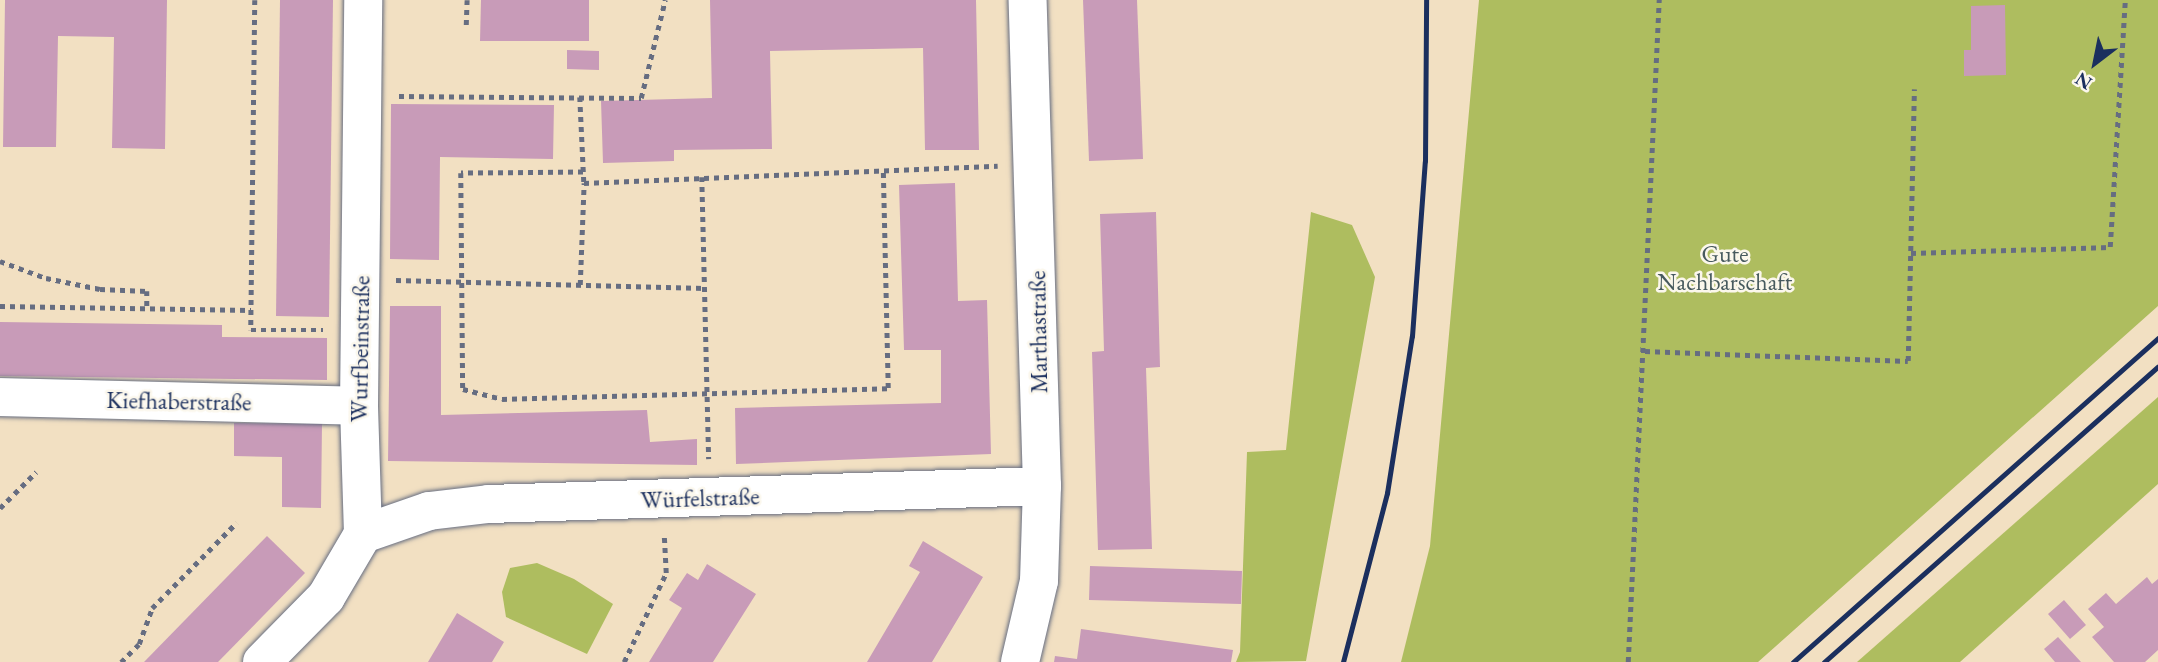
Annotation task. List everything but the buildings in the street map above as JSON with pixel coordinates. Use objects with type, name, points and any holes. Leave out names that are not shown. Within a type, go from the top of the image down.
[{"type":"street","name":"Wurfbeinstraße","points":[[363,0],[359,406],[363,534]]},
{"type":"street","name":"Marthastraße","points":[[1020,662],[1039,580],[1042,486],[1028,0]]},
{"type":"street","name":"Kiefhaberstraße","points":[[0,397],[359,406]]},
{"type":"street","name":"Würfelstraße","points":[[363,534],[429,511],[489,504],[1042,486]]},
{"type":"street","points":[[262,662],[326,597],[363,534]]},
{"type":"path","points":[[256,0],[251,330],[361,331]]},
{"type":"path","points":[[466,24],[467,0]]},
{"type":"path","points":[[363,96],[641,98],[665,0]]},
{"type":"path","points":[[1628,662],[1645,351],[1659,0]]},
{"type":"path","points":[[1911,253],[2110,247],[2125,0]]},
{"type":"path","points":[[1645,351],[1908,361],[1914,89]]},
{"type":"path","points":[[580,97],[584,183],[580,285]]},
{"type":"path","points":[[584,183],[1034,165]]},
{"type":"path","points":[[583,172],[461,173],[463,389],[502,399],[888,388],[883,170]]},
{"type":"path","points":[[702,177],[709,498]]},
{"type":"path","points":[[0,261],[59,281],[100,289],[147,291],[147,308]]},
{"type":"path","points":[[361,278],[460,283],[705,288]]},
{"type":"path","points":[[0,306],[251,310]]},
{"type":"path","points":[[0,508],[36,472]]},
{"type":"path","points":[[624,662],[666,573],[662,500]]},
{"type":"path","points":[[121,662],[139,644],[152,608],[236,523]]},
{"type":"green space","name":"Gute Nachbarschaft","points":[[1479,0],[2158,0],[2158,306],[1758,662],[1401,662],[1430,546]]},
{"type":"green space","points":[[1311,212],[1352,225],[1375,277],[1306,661],[1236,662],[1240,652],[1247,452],[1286,450]]},
{"type":"green space","points":[[2158,397],[2158,484],[1960,662],[1857,662]]},
{"type":"green space","points":[[537,563],[574,579],[613,604],[587,654],[506,617],[502,592],[510,568]]},
{"type":"railway","points":[[1343,662],[1387,493],[1412,336],[1425,161],[1426,0]]},
{"type":"railway","points":[[1793,662],[2158,338]]},
{"type":"railway","points":[[1824,662],[2158,366]]}]
